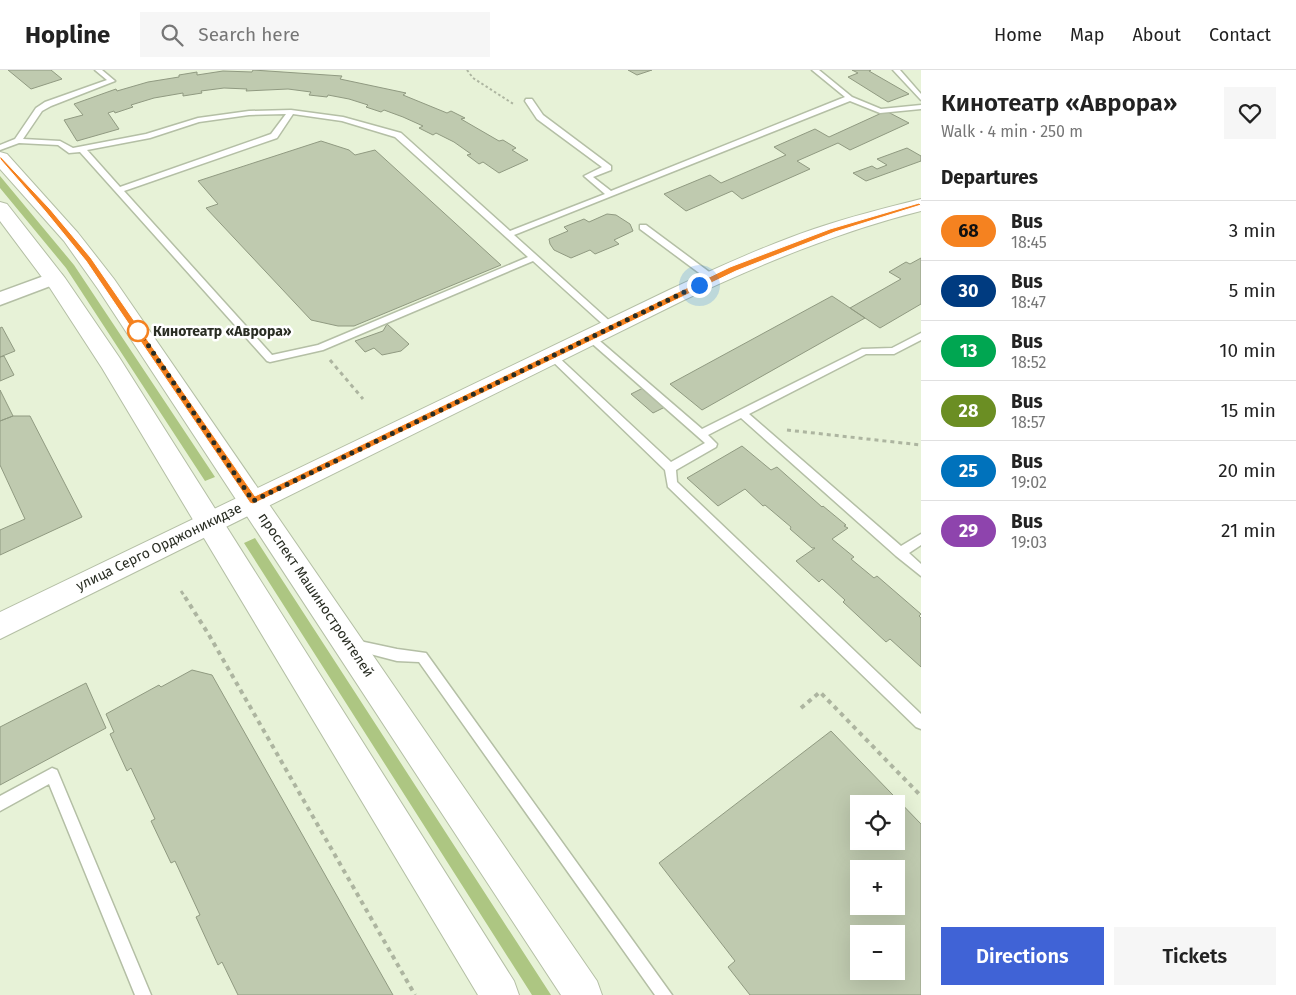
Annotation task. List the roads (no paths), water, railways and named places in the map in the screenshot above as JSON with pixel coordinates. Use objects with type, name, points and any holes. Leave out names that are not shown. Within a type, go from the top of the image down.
[{"type":"main road","name":"проспект Машиностроителей","points":[[0,158],[88,259],[253,501],[583,995]]},
{"type":"main road","points":[[0,208],[55,278],[500,995]]},
{"type":"main road","name":"улица Серго Орджоникидзе","points":[[0,626],[208,522],[713,279],[797,243],[917,209]]},
{"type":"street","points":[[0,298],[55,278]]},
{"type":"lane","points":[[18,141],[39,110],[48,104],[112,81],[98,70]]},
{"type":"lane","points":[[815,70],[850,98],[880,111],[921,107]]},
{"type":"lane","points":[[896,70],[921,98]]},
{"type":"lane","points":[[508,235],[850,98]]},
{"type":"lane","points":[[529,101],[538,113],[608,168],[588,176],[610,194]]},
{"type":"lane","points":[[0,148],[18,141],[60,143],[72,151],[147,136],[198,120],[249,113],[291,112],[343,119],[398,135],[612,327]]},
{"type":"lane","points":[[118,190],[274,136],[291,112]]},
{"type":"lane","points":[[82,149],[270,359],[320,348],[533,258]]},
{"type":"lane","points":[[643,227],[713,279]]},
{"type":"lane","points":[[701,434],[865,350],[894,350],[921,336]]},
{"type":"lane","points":[[590,338],[712,444],[670,468]]},
{"type":"lane","points":[[552,356],[670,468],[672,484],[921,723]]},
{"type":"lane","points":[[742,414],[921,571]]},
{"type":"lane","points":[[900,552],[921,539]]},
{"type":"lane","points":[[349,644],[397,655],[422,657],[664,995]]},
{"type":"lane","points":[[0,804],[52,775],[143,995]]},
{"type":"place","name":"Кинотеатр «Аврора»","points":[[138,331]]}]
